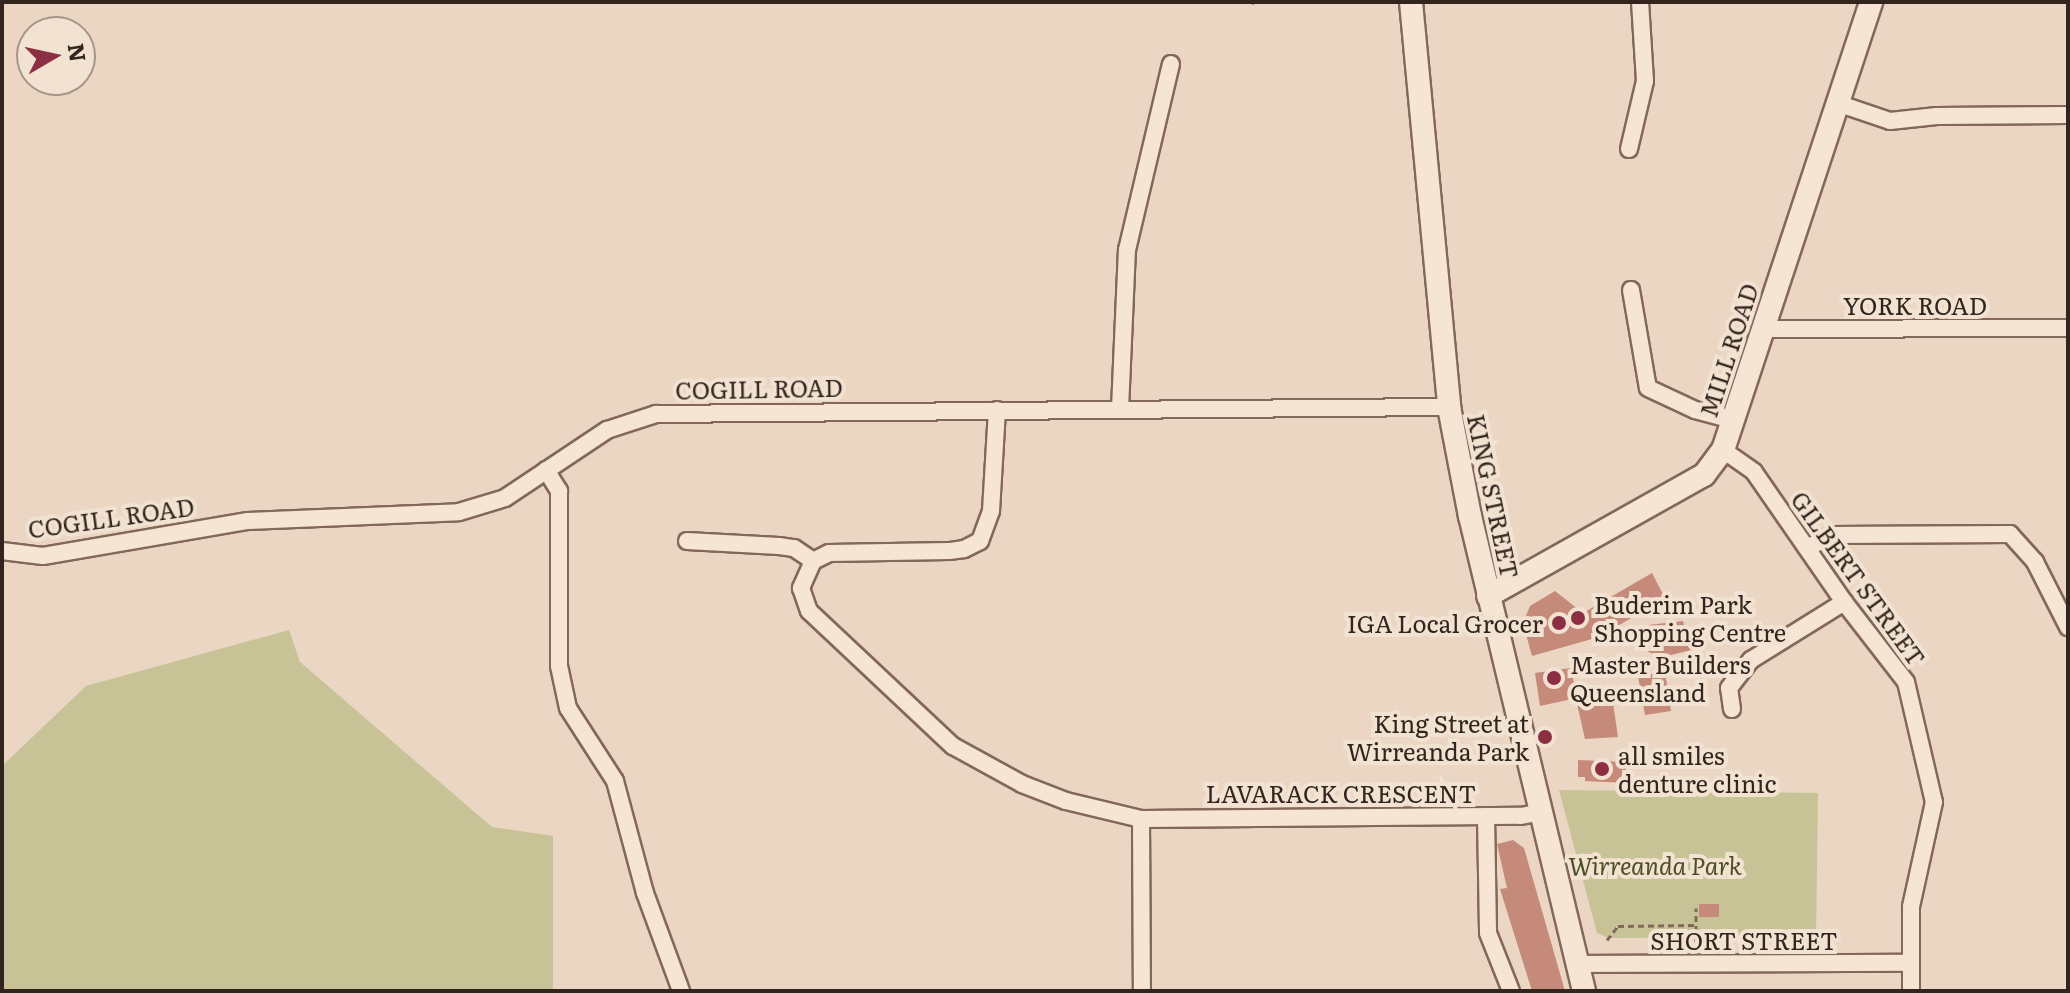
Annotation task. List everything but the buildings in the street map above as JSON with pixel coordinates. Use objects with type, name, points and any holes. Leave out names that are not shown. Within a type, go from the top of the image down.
[{"type":"main road","name":"KING STREET","points":[[1411,2],[1449,407],[1488,596],[1584,991]]},
{"type":"main road","name":"MILL ROAD","points":[[1488,596],[1704,475],[1723,450],[1871,2]]},
{"type":"street","points":[[1629,149],[1645,81],[1640,2]]},
{"type":"street","points":[[1120,409],[1127,250],[1171,64]]},
{"type":"street","points":[[1837,103],[1890,121],[1937,116],[2068,115]]},
{"type":"street","points":[[1631,290],[1648,388],[1695,410],[1732,420]]},
{"type":"street","name":"YORK ROAD","points":[[1762,329],[2068,328]]},
{"type":"street","name":"COGILL ROAD","points":[[2,551],[43,556],[248,521],[459,512],[505,498],[607,430],[656,414],[1449,407]]},
{"type":"street","points":[[687,541],[794,548],[813,561],[845,550],[964,549],[980,541],[991,511],[997,410]]},
{"type":"street","name":"GILBERT STREET","points":[[1723,450],[1754,472],[1844,602],[1906,682],[1934,802],[1911,907],[1911,991]]},
{"type":"street","points":[[546,470],[559,491],[559,666],[568,708],[615,781],[645,893],[681,991]]},
{"type":"street","points":[[1807,548],[1832,535],[2010,534],[2035,562],[2068,627]]},
{"type":"street","name":"LAVARACK CRESCENT","points":[[813,561],[801,588],[809,611],[953,746],[1022,784],[1066,801],[1141,819],[1486,816],[1541,812]]},
{"type":"street","points":[[1732,709],[1729,688],[1751,660],[1844,602]]},
{"type":"street","points":[[1486,816],[1488,933],[1511,991]]},
{"type":"street","points":[[1141,819],[1142,991]]},
{"type":"street","name":"SHORT STREET","points":[[1577,964],[1910,963]]},
{"type":"path","points":[[1696,908],[1696,941]]},
{"type":"path","points":[[1607,940],[1618,926],[1696,925]]},
{"type":"green space","points":[[289,630],[300,662],[492,827],[553,836],[553,991],[2,991],[2,766],[86,686]]},
{"type":"green space","name":"Wirreanda Park","points":[[1559,790],[1818,793],[1816,937],[1609,938],[1597,933]]},
{"type":"place","name":"Buderim Park Shopping Centre","points":[[1578,618]]},
{"type":"place","name":"IGA Local Grocer","points":[[1559,623]]},
{"type":"place","name":"Master Builders Queensland","points":[[1554,678]]},
{"type":"place","name":"King Street at Wirreanda Park","points":[[1545,737]]},
{"type":"place","name":"all smiles denture clinic","points":[[1602,769]]}]
